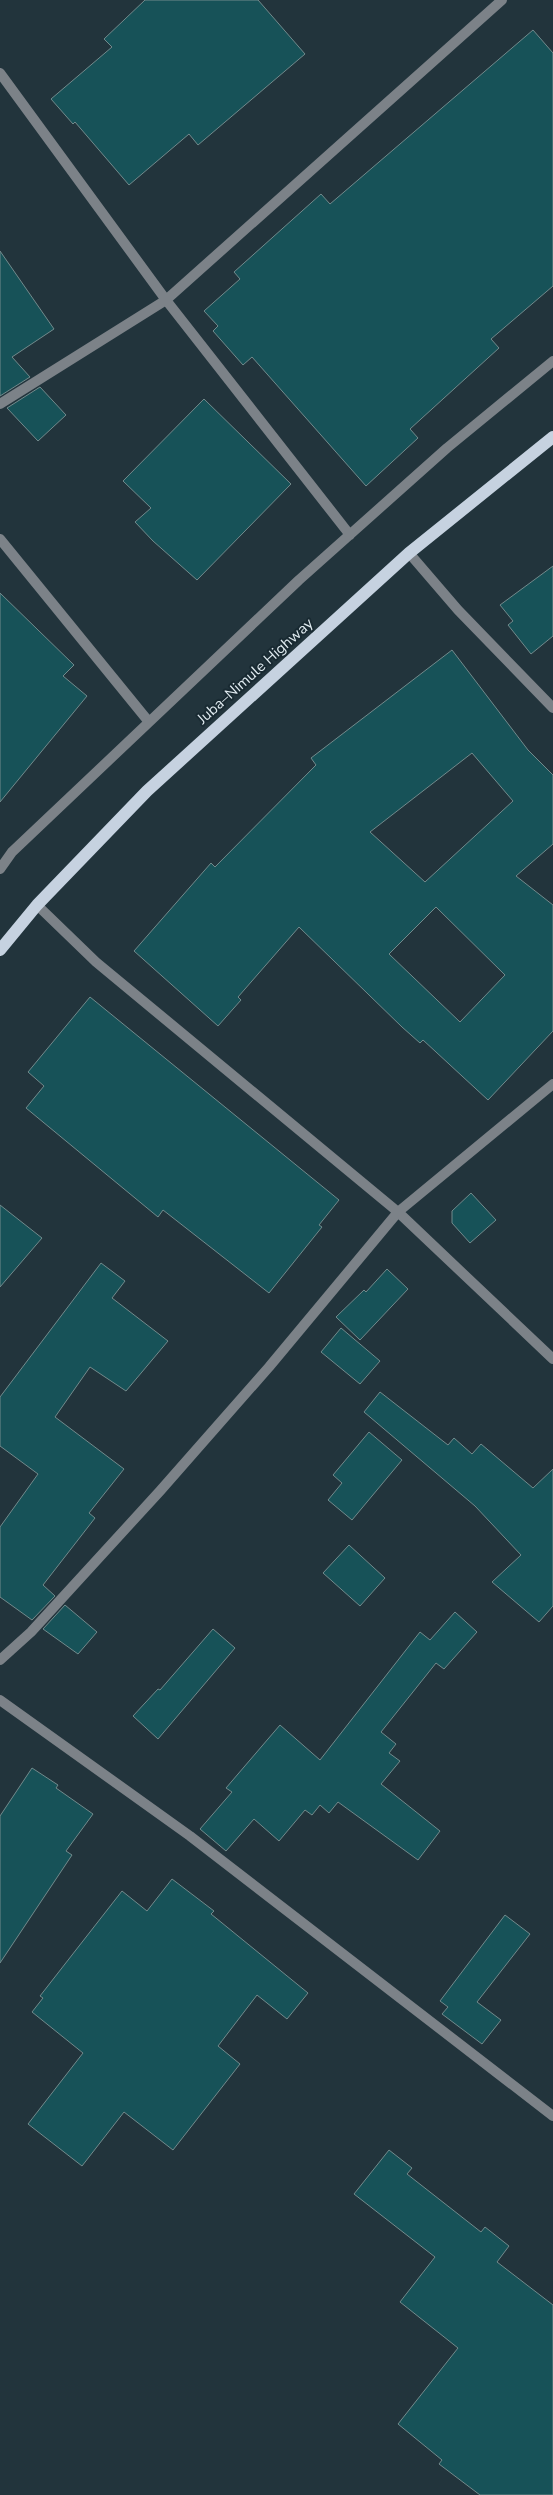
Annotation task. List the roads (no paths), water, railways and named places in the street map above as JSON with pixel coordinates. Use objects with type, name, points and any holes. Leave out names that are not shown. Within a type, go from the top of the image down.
[{"type":"main road","name":"Juba–Nimule Highway","points":[[0,950],[37,906],[147,791],[409,553],[553,437]]},
{"type":"street","points":[[0,404],[166,300],[502,0]]},
{"type":"street","points":[[0,73],[166,300],[350,534]]},
{"type":"street","points":[[0,869],[12,852],[350,534],[446,448],[553,361]]},
{"type":"street","points":[[0,539],[149,722]]},
{"type":"street","points":[[409,553],[458,610],[553,708]]},
{"type":"street","points":[[37,906],[96,962],[398,1212],[553,1359]]},
{"type":"street","points":[[0,1660],[31,1632],[160,1491],[269,1368],[398,1212],[553,1084]]},
{"type":"street","points":[[0,1700],[190,1836],[553,2116]]}]
